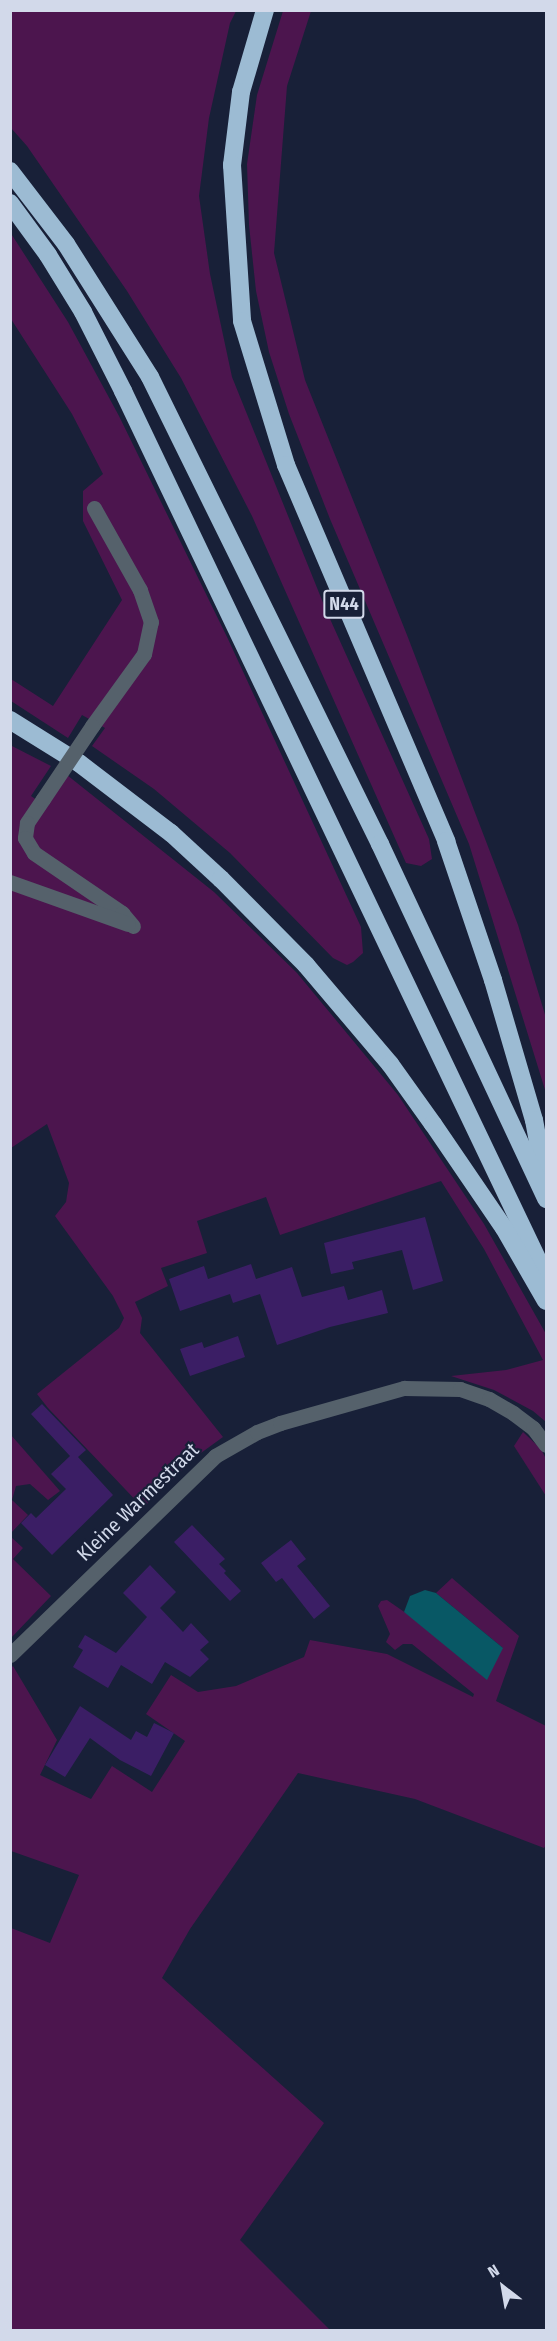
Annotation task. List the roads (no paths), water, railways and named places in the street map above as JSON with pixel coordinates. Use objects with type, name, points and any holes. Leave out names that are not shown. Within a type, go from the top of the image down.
[{"type":"highway","name":"N44","points":[[265,10],[241,92],[232,165],[242,321],[286,465],[446,841],[493,980],[534,1120],[546,1185]]},
{"type":"highway","points":[[10,171],[66,244],[98,291],[155,386],[380,844],[546,1199]]},
{"type":"highway","points":[[10,203],[48,255],[83,312],[123,392],[546,1277]]},
{"type":"highway","points":[[10,720],[79,763],[171,833],[221,879],[306,965],[375,1047],[433,1124],[504,1228],[546,1301]]},
{"type":"street","points":[[10,882],[133,926],[122,913],[34,853],[25,838],[27,823],[144,654],[151,622],[140,590],[94,508]]},
{"type":"street","name":"Kleine Warmestraat","points":[[10,1655],[215,1456],[257,1432],[279,1423],[404,1388],[460,1389],[489,1399],[513,1413],[533,1428],[546,1445]]}]
